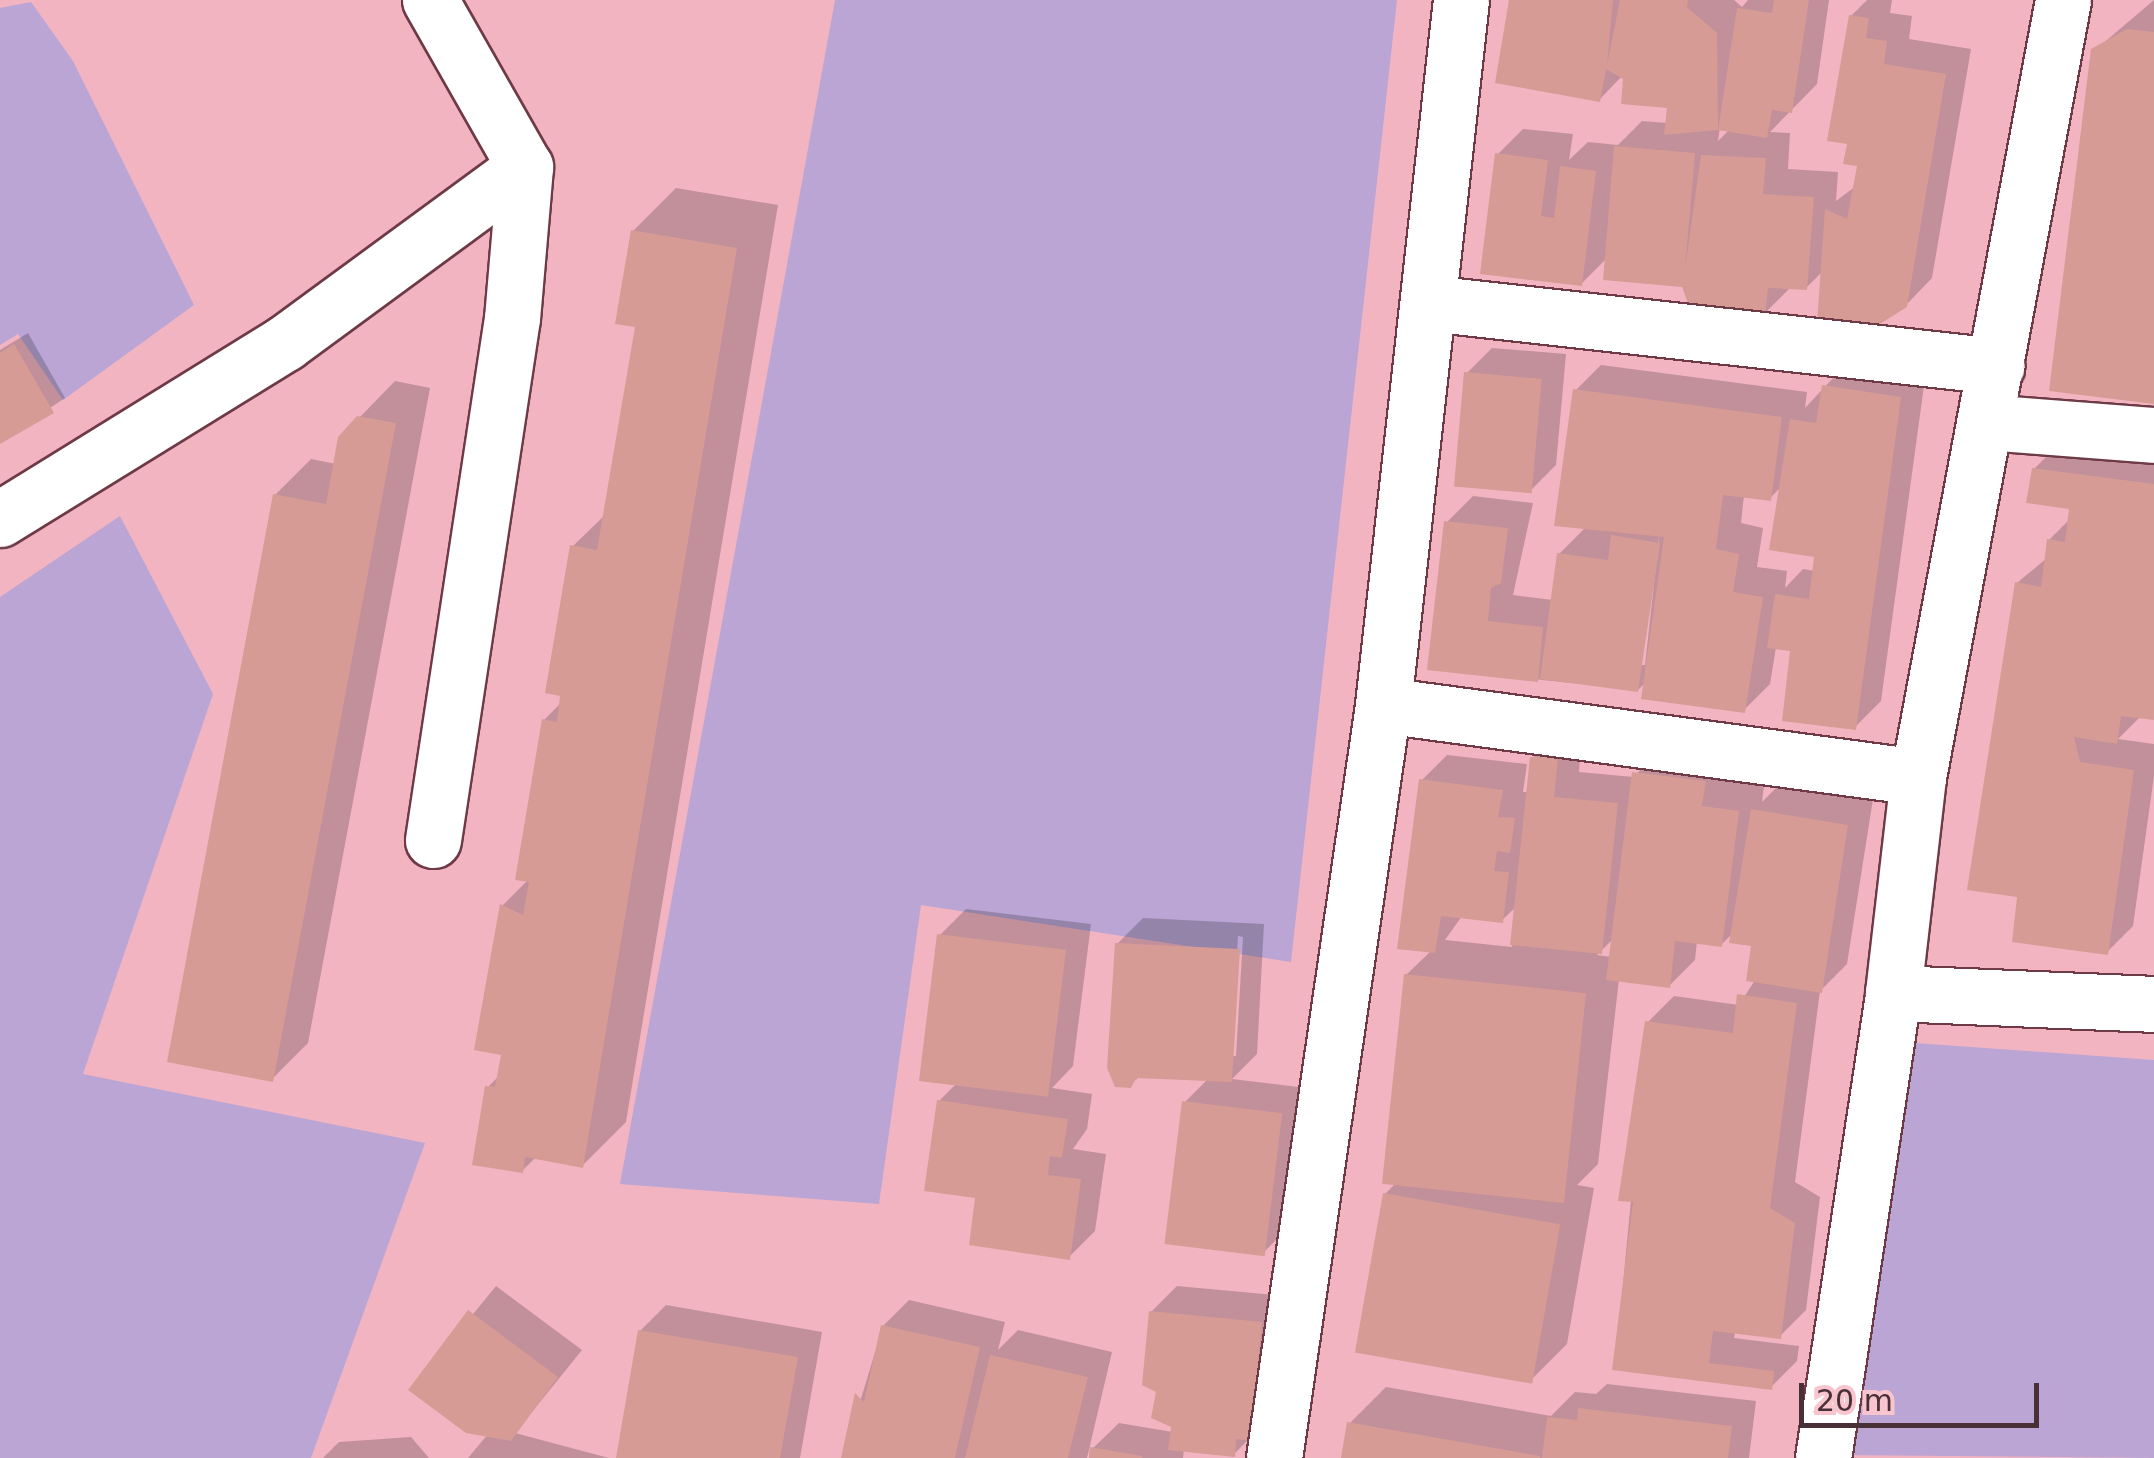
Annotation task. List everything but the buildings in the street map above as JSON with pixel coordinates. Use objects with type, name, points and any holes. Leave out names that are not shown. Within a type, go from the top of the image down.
[{"type":"street","points":[[430,0],[525,166],[512,318],[434,840]]},
{"type":"street","points":[[1274,1458],[1384,704],[1461,0]]},
{"type":"street","points":[[1823,1458],[1893,993],[1918,777],[2063,0]]},
{"type":"street","points":[[0,519],[285,343],[525,166]]},
{"type":"street","points":[[1428,304],[1997,366]]},
{"type":"street","points":[[1985,422],[2154,436]]},
{"type":"street","points":[[1384,704],[1918,777]]},
{"type":"street","points":[[1893,993],[2154,1004]]},
{"type":"shaded area","points":[[835,0],[1397,0],[1291,962],[921,905],[879,1204],[620,1184]]},
{"type":"shaded area","points":[[31,2],[73,61],[194,305],[63,400],[18,334],[0,345],[0,8]]},
{"type":"shaded area","points":[[120,516],[213,694],[83,1074],[425,1143],[311,1458],[0,1458],[0,597]]},
{"type":"shaded area","points":[[1901,1042],[2154,1060],[2154,1458],[1840,1455]]}]
